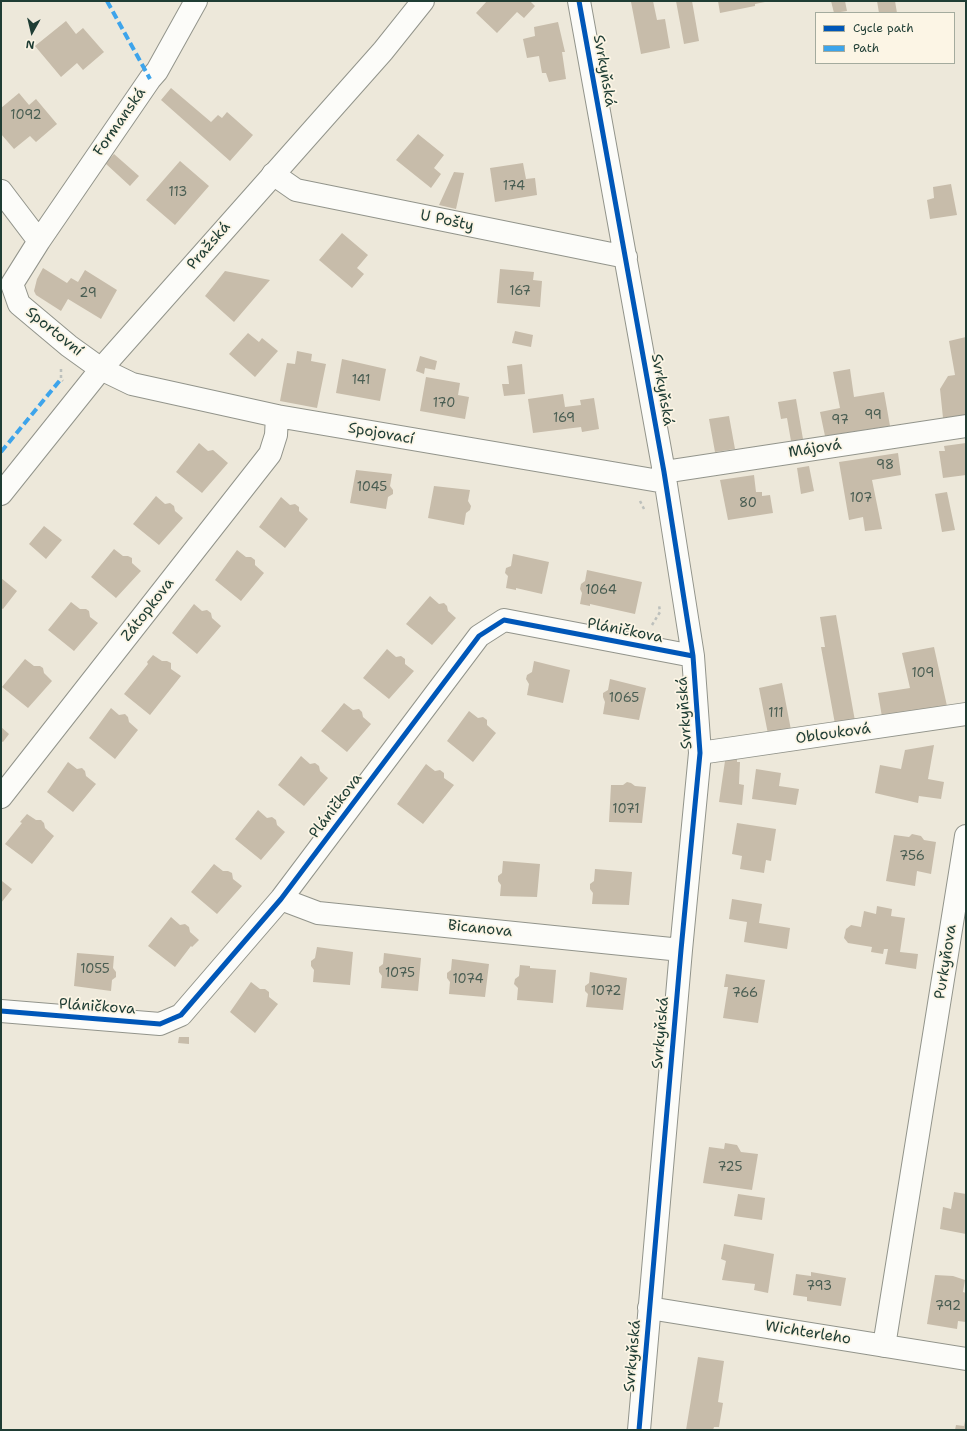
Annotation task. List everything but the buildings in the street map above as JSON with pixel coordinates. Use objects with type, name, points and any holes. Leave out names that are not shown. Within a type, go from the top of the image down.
[{"type":"street","name":"Formanská","points":[[39,241],[150,79],[158,71],[196,1]]},
{"type":"street","name":"Pražská","points":[[1,494],[101,369],[382,50],[423,1]]},
{"type":"street","name":"Svrkyňská","points":[[579,1],[626,257],[693,656],[700,753],[681,950],[639,1430]]},
{"type":"street","name":"U Pošty","points":[[273,174],[296,190],[626,257]]},
{"type":"street","points":[[1,191],[39,241]]},
{"type":"street","name":"Sportovní","points":[[39,241],[12,284],[19,304],[69,346],[101,369]]},
{"type":"street","name":"Spojovací","points":[[101,369],[132,384],[277,416],[664,477]]},
{"type":"street","name":"Zátopkova","points":[[1,797],[270,454],[276,435],[277,416]]},
{"type":"street","name":"Májová","points":[[664,477],[966,426]]},
{"type":"street","name":"Pláničkova","points":[[1,1011],[160,1024],[181,1015],[281,899],[479,636],[504,620],[693,656]]},
{"type":"street","name":"Oblouková","points":[[700,753],[966,714]]},
{"type":"street","name":"Purkyňova","points":[[884,1346],[966,836]]},
{"type":"street","name":"Bicanova","points":[[281,899],[318,913],[681,950]]},
{"type":"street","name":"Wichterleho","points":[[649,1308],[966,1360]]},
{"type":"path","points":[[61,365],[61,379],[81,394]]},
{"type":"path","points":[[638,497],[648,518]]},
{"type":"path","points":[[659,604],[660,612]]},
{"type":"marked path","points":[[107,1],[150,79]]},
{"type":"marked path","points":[[1,452],[61,379]]},
{"type":"cycle path","points":[[579,1],[664,472],[693,656],[700,753],[681,950],[639,1430]]},
{"type":"cycle path","points":[[1,1011],[160,1024],[181,1015],[281,899],[479,636],[504,620],[693,656]]}]
